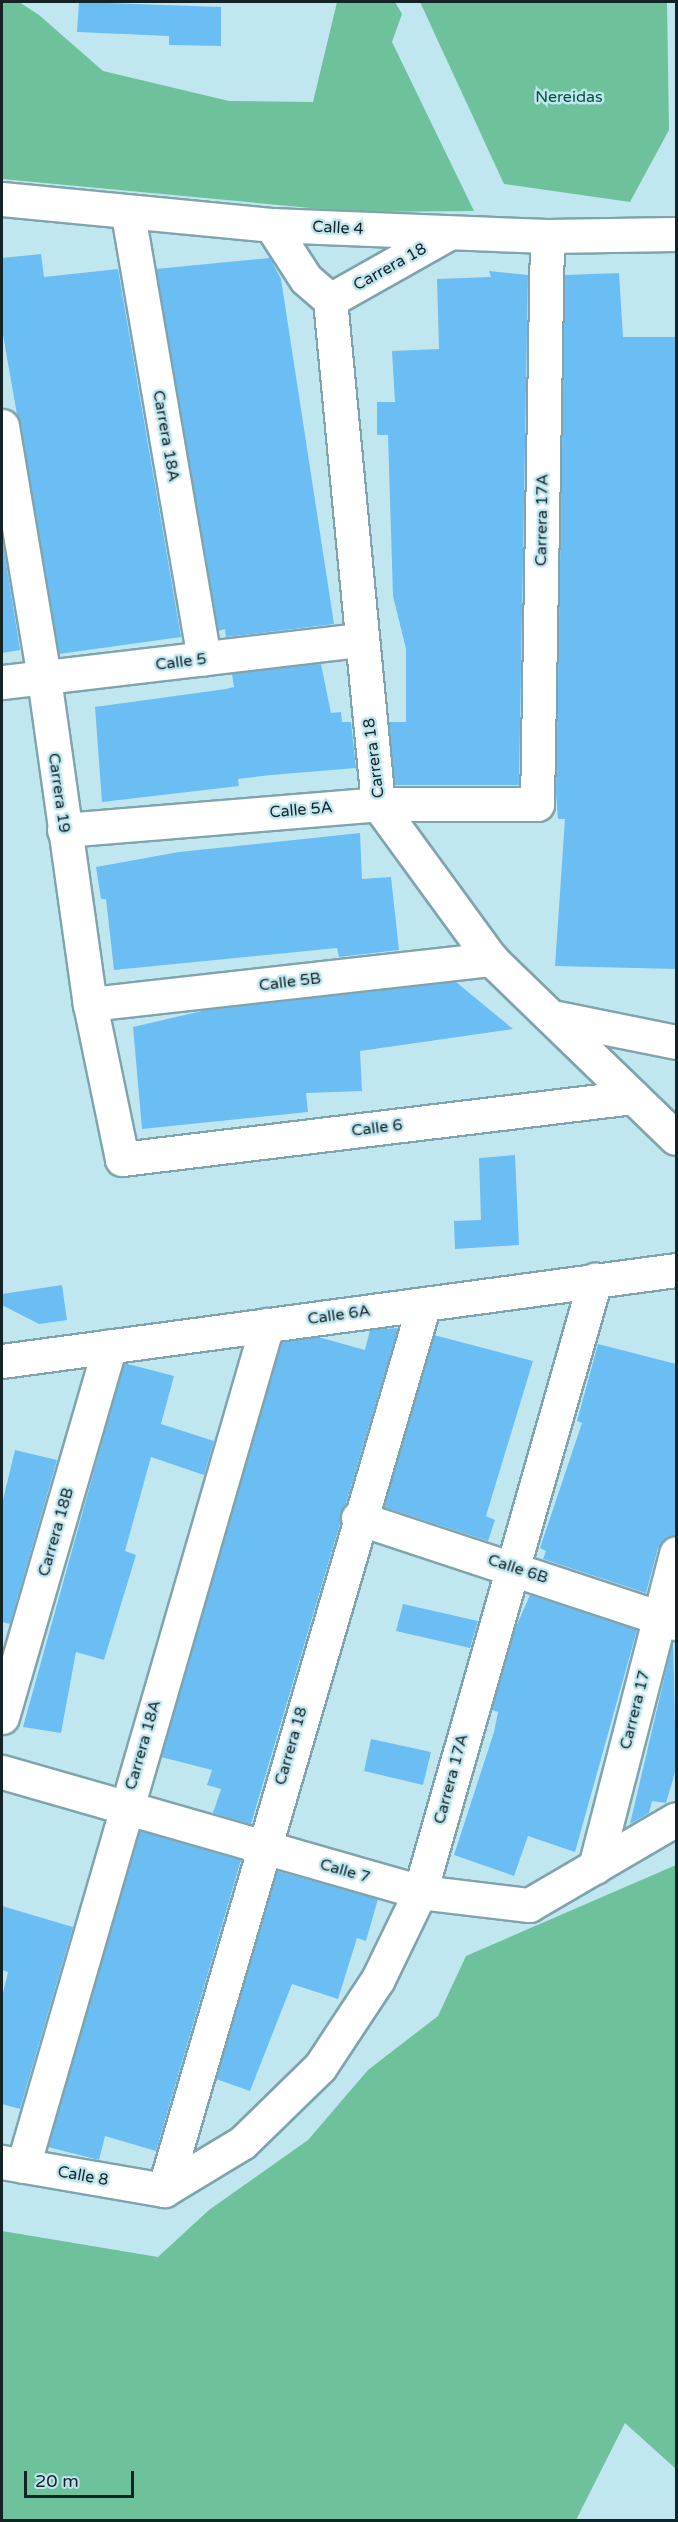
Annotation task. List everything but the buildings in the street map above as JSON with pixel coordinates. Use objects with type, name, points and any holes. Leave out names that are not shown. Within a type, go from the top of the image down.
[{"type":"street","name":"Calle 4","points":[[2,199],[128,214],[271,225],[547,236],[676,234]]},
{"type":"street","name":"Carrera 18A","points":[[128,214],[204,659]]},
{"type":"street","points":[[271,225],[306,279],[330,300]]},
{"type":"street","name":"Carrera 18","points":[[449,233],[330,300],[378,804],[491,959],[558,1018],[633,1097],[676,1138]]},
{"type":"street","name":"Carrera 17A","points":[[537,804],[547,236]]},
{"type":"street","name":"Carrera 19","points":[[2,426],[44,678],[90,1005],[122,1159]]},
{"type":"street","name":"Calle 5","points":[[2,682],[361,640]]},
{"type":"street","name":"Calle 5A","points":[[64,830],[378,804],[537,804]]},
{"type":"street","name":"Calle 5B","points":[[90,1005],[491,959]]},
{"type":"street","points":[[558,1018],[676,1042]]},
{"type":"street","name":"Calle 6","points":[[122,1159],[633,1097]]},
{"type":"street","name":"Calle 6A","points":[[6,1355],[110,1346],[676,1270]]},
{"type":"street","name":"Carrera 17A","points":[[164,2190],[242,2143],[320,2067],[378,1978],[420,1892],[510,1566],[595,1280]]},
{"type":"street","name":"Carrera 18","points":[[164,2190],[358,1518],[424,1304]]},
{"type":"street","name":"Carrera 18A","points":[[12,2164],[125,1808],[267,1325]]},
{"type":"street","name":"Carrera 18B","points":[[2,1717],[110,1346]]},
{"type":"street","name":"Calle 6B","points":[[358,1518],[510,1566],[668,1620]]},
{"type":"street","name":"Carrera 17","points":[[595,1867],[668,1620],[676,1553]]},
{"type":"street","name":"Calle 7","points":[[2,1772],[420,1892],[529,1905],[676,1819]]},
{"type":"street","name":"Calle 8","points":[[12,2164],[164,2190]]},
{"type":"green space","points":[[2,2],[19,2],[39,15],[103,71],[229,101],[313,102],[337,2],[395,2],[402,14],[392,42],[474,211],[354,212],[2,179]]},
{"type":"green space","name":"Nereidas","points":[[420,2],[667,2],[669,130],[630,202],[504,184]]},
{"type":"green space","points":[[676,1865],[676,2469],[625,2423],[576,2520],[2,2520],[2,2231],[158,2257],[209,2210],[308,2140],[368,2070],[438,2016],[466,1956]]}]
